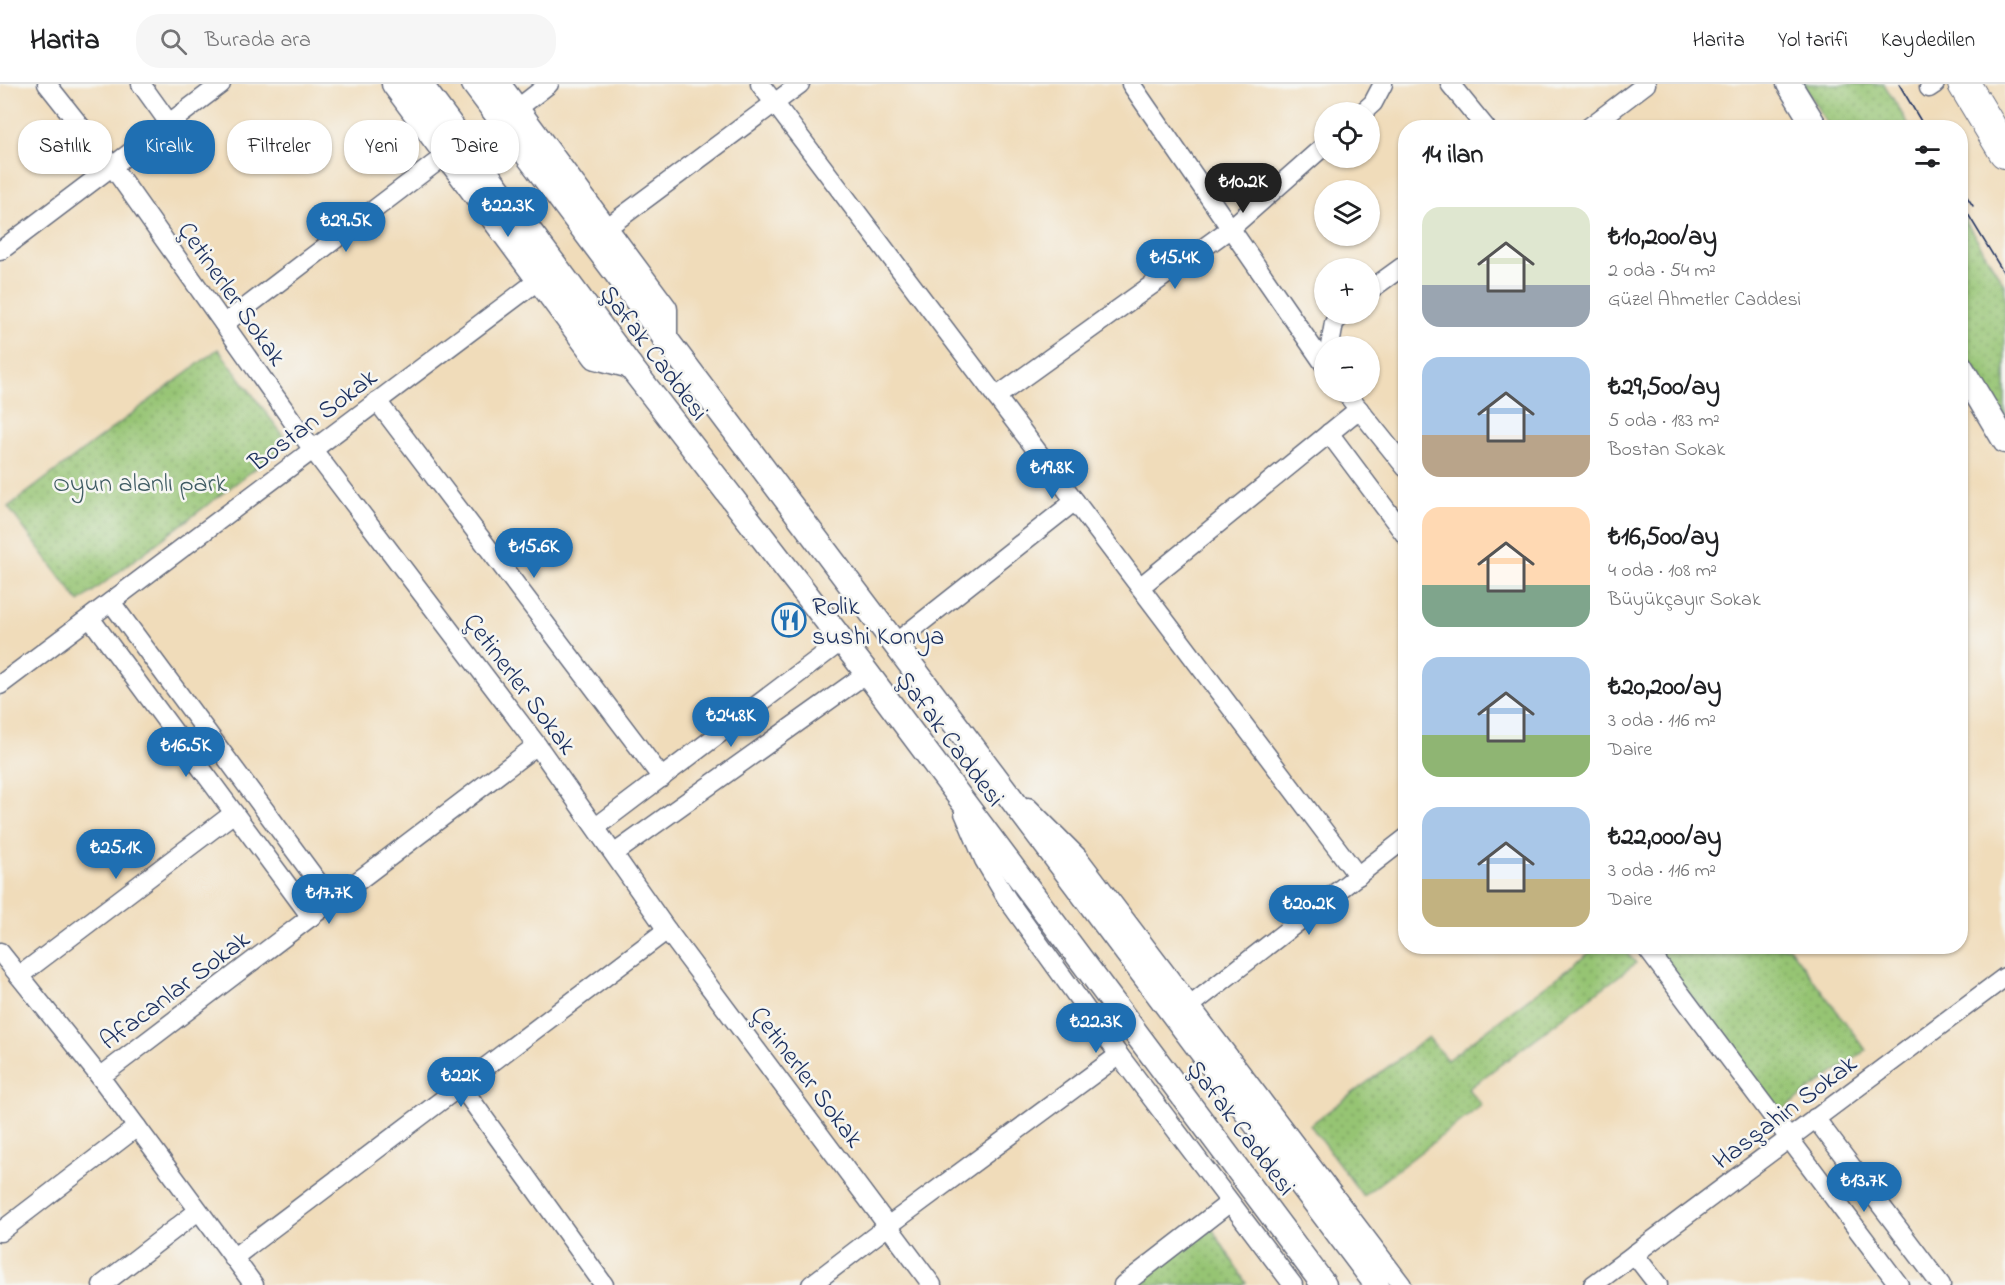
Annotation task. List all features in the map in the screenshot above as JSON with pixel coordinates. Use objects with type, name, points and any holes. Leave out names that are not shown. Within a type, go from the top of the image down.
[{"type":"highway","points":[[1964,84],[2005,152]]},
{"type":"main road","points":[[394,84],[431,133]]},
{"type":"main road","name":"Şafak Caddesi","points":[[420,84],[630,366],[843,640],[1324,1285]]},
{"type":"main road","name":"Şafak Caddesi","points":[[474,84],[1377,1285]]},
{"type":"main road","points":[[498,84],[664,309],[665,340]]},
{"type":"main road","points":[[1789,84],[1811,120]]},
{"type":"main road","points":[[462,174],[596,357],[630,366]]},
{"type":"main road","points":[[1968,379],[2005,441]]},
{"type":"main road","points":[[1020,879],[1053,854]]},
{"type":"street","name":"Çetinerler Sokak","points":[[47,84],[76,120]]},
{"type":"street","points":[[141,84],[168,120]]},
{"type":"street","points":[[174,120],[220,84]]},
{"type":"street","points":[[517,109],[549,84]]},
{"type":"street","points":[[760,84],[1358,876]]},
{"type":"street","points":[[605,229],[800,84]]},
{"type":"street","points":[[1131,84],[1314,349]]},
{"type":"street","points":[[1374,102],[1383,84]]},
{"type":"street","points":[[1450,84],[1479,120]]},
{"type":"street","points":[[1599,120],[1646,84]]},
{"type":"street","points":[[996,397],[1231,228],[1314,155]]},
{"type":"street","points":[[112,166],[124,157]]},
{"type":"street","name":"Çetinerler Sokak","points":[[112,166],[313,450],[537,745],[668,930],[932,1285]]},
{"type":"street","points":[[224,324],[431,166]]},
{"type":"street","points":[[0,250],[101,174]]},
{"type":"street","points":[[1380,283],[1398,270]]},
{"type":"street","name":"Bostan Sokak","points":[[0,685],[540,279]]},
{"type":"street","points":[[377,402],[662,778]]},
{"type":"street","points":[[1353,402],[1398,458]]},
{"type":"street","points":[[1140,587],[1359,409]]},
{"type":"street","points":[[1329,433],[1398,525]]},
{"type":"street","points":[[894,644],[1075,501]]},
{"type":"street","points":[[111,602],[332,901]]},
{"type":"street","points":[[90,618],[310,917]]},
{"type":"street","points":[[597,827],[843,640]]},
{"type":"street","points":[[615,853],[867,673]]},
{"type":"street","name":"Afacanlar Sokak","points":[[100,1077],[537,745]]},
{"type":"street","points":[[988,770],[1078,857],[1402,1285]]},
{"type":"street","points":[[954,790],[984,860],[1007,899],[1284,1282]]},
{"type":"street","points":[[19,976],[234,813]]},
{"type":"street","points":[[1190,1006],[1398,844]]},
{"type":"street","points":[[233,1258],[668,930]]},
{"type":"street","points":[[0,952],[100,1077],[254,1285]]},
{"type":"street","points":[[1651,954],[1899,1285]]},
{"type":"street","name":"Hasşahin Sokak","points":[[1593,1285],[2005,977]]},
{"type":"street","points":[[811,1285],[1119,1055]]},
{"type":"street","points":[[461,1086],[604,1285]]},
{"type":"street","points":[[1815,1118],[1941,1285]]},
{"type":"street","points":[[0,1232],[137,1127]]},
{"type":"street","points":[[1123,1285],[1229,1203]]},
{"type":"street","points":[[102,1285],[198,1211]]},
{"type":"street","points":[[1634,1254],[1658,1285]]},
{"type":"green space","points":[[1803,84],[1884,84],[1906,120],[1825,120]]},
{"type":"green space","points":[[1968,225],[2005,286],[2005,420],[1968,358]]},
{"type":"green space","name":"Oyun alanlı park","points":[[218,349],[289,443],[79,602],[8,507]]},
{"type":"green space","points":[[1588,954],[1628,954],[1636,963],[1468,1089],[1482,1105],[1363,1196],[1310,1125],[1428,1037],[1447,1060]]},
{"type":"green space","points":[[1658,954],[1794,954],[1866,1050],[1779,1112]]},
{"type":"green space","points":[[1210,1225],[1246,1283],[1243,1285],[1135,1285]]},
{"type":"tram line","points":[[1899,84],[1920,120]]},
{"type":"tram line","points":[[1968,198],[1973,206]]},
{"type":"tram line","points":[[1968,214],[2005,275]]},
{"type":"place","name":"Rolik sushi Konya","points":[[789,620]]}]
